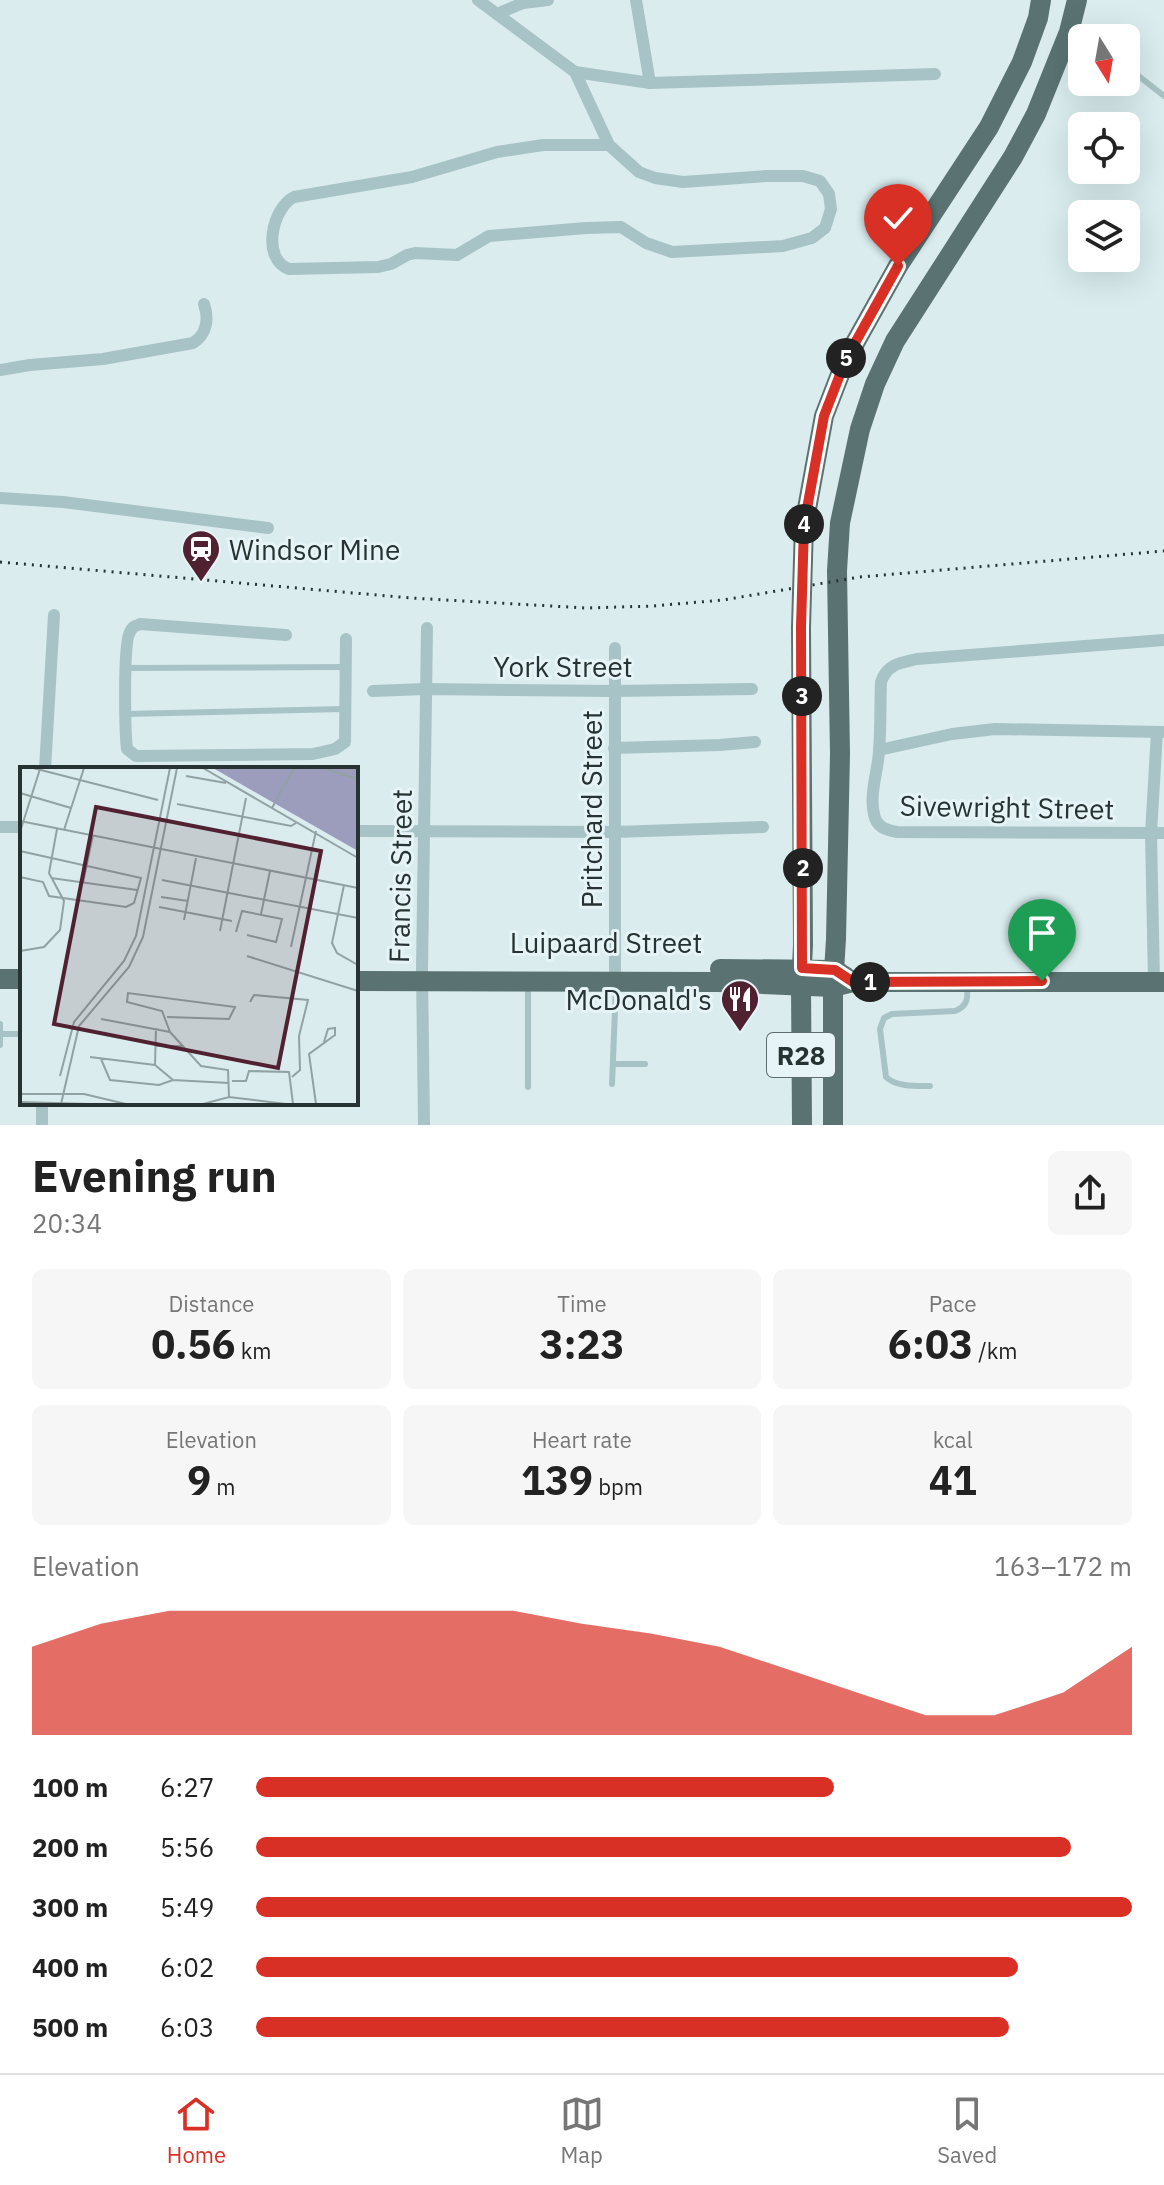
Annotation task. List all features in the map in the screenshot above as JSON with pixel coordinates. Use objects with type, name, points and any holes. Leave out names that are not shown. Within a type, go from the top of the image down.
[{"type":"main road","name":"R28","points":[[802,1125],[801,627],[804,525],[824,416],[846,359],[898,266],[989,127],[1022,62],[1038,18],[1041,0]]},
{"type":"main road","name":"R28","points":[[833,1125],[840,979],[837,571],[840,523],[860,429],[875,384],[895,341],[1013,157],[1036,114],[1069,32],[1077,0]]},
{"type":"main road","name":"Luipaard Street","points":[[358,970],[529,981],[615,976]]},
{"type":"main road","name":"Luipaard Street","points":[[358,981],[422,976],[718,976],[967,982],[1159,982]]},
{"type":"street","points":[[478,0],[575,72],[650,83],[935,74]]},
{"type":"street","points":[[497,14],[523,3],[548,0]]},
{"type":"street","points":[[636,0],[650,83]]},
{"type":"street","points":[[575,72],[609,145],[639,172],[683,182],[767,176],[803,176],[820,181],[829,194],[831,209],[825,228],[812,238],[783,246],[672,252],[646,243],[621,227],[489,236],[457,255],[415,253],[378,267],[289,269],[280,265],[274,253],[272,238],[276,222],[285,202],[294,197],[412,177],[497,152],[543,145],[609,145]]},
{"type":"street","points":[[0,370],[103,359],[193,343],[201,338],[205,328],[207,318],[204,304]]},
{"type":"street","points":[[0,498],[83,504],[268,528]]},
{"type":"street","points":[[45,767],[54,615]]},
{"type":"street","points":[[286,635],[140,624],[133,627],[128,635],[126,668],[127,749],[136,756],[313,754],[335,749],[345,742],[346,639]]},
{"type":"street","name":"Francis Street","points":[[424,1125],[422,976],[427,628]]},
{"type":"street","name":"Sivewright Street","points":[[1158,833],[897,832],[878,824],[873,799],[879,750],[881,682],[884,672],[898,663],[948,656],[1164,640]]},
{"type":"street","name":"Pritchard Street","points":[[615,648],[615,976]]},
{"type":"street","name":"York Street","points":[[373,691],[752,689]]},
{"type":"street","points":[[879,750],[952,734],[995,729],[1161,732],[1159,982]]},
{"type":"street","points":[[614,748],[755,742]]},
{"type":"street","points":[[235,755],[235,767]]},
{"type":"street","points":[[358,831],[615,832],[763,827]]},
{"type":"lane","points":[[1140,77],[1164,96]]},
{"type":"lane","points":[[126,668],[345,667]]},
{"type":"lane","points":[[126,714],[345,709]]},
{"type":"lane","points":[[612,1084],[615,976]]},
{"type":"lane","points":[[528,1087],[529,981]]},
{"type":"lane","points":[[930,1086],[891,1082],[886,1077],[880,1029],[884,1018],[892,1014],[963,1008],[967,1002],[967,982]]},
{"type":"lane","points":[[0,1024],[0,1045]]},
{"type":"lane","points":[[613,1064],[645,1064]]},
{"type":"railway","points":[[0,562],[411,598],[586,608],[723,600],[860,577],[1164,551]]},
{"type":"place","name":"Windsor Mine","points":[[201,583]]},
{"type":"place","name":"McDonald's","points":[[740,1033]]},
{"type":"route","points":[[898,266],[846,359],[824,416],[804,525],[801,627],[802,968],[835,970],[853,982],[1042,981]]}]
